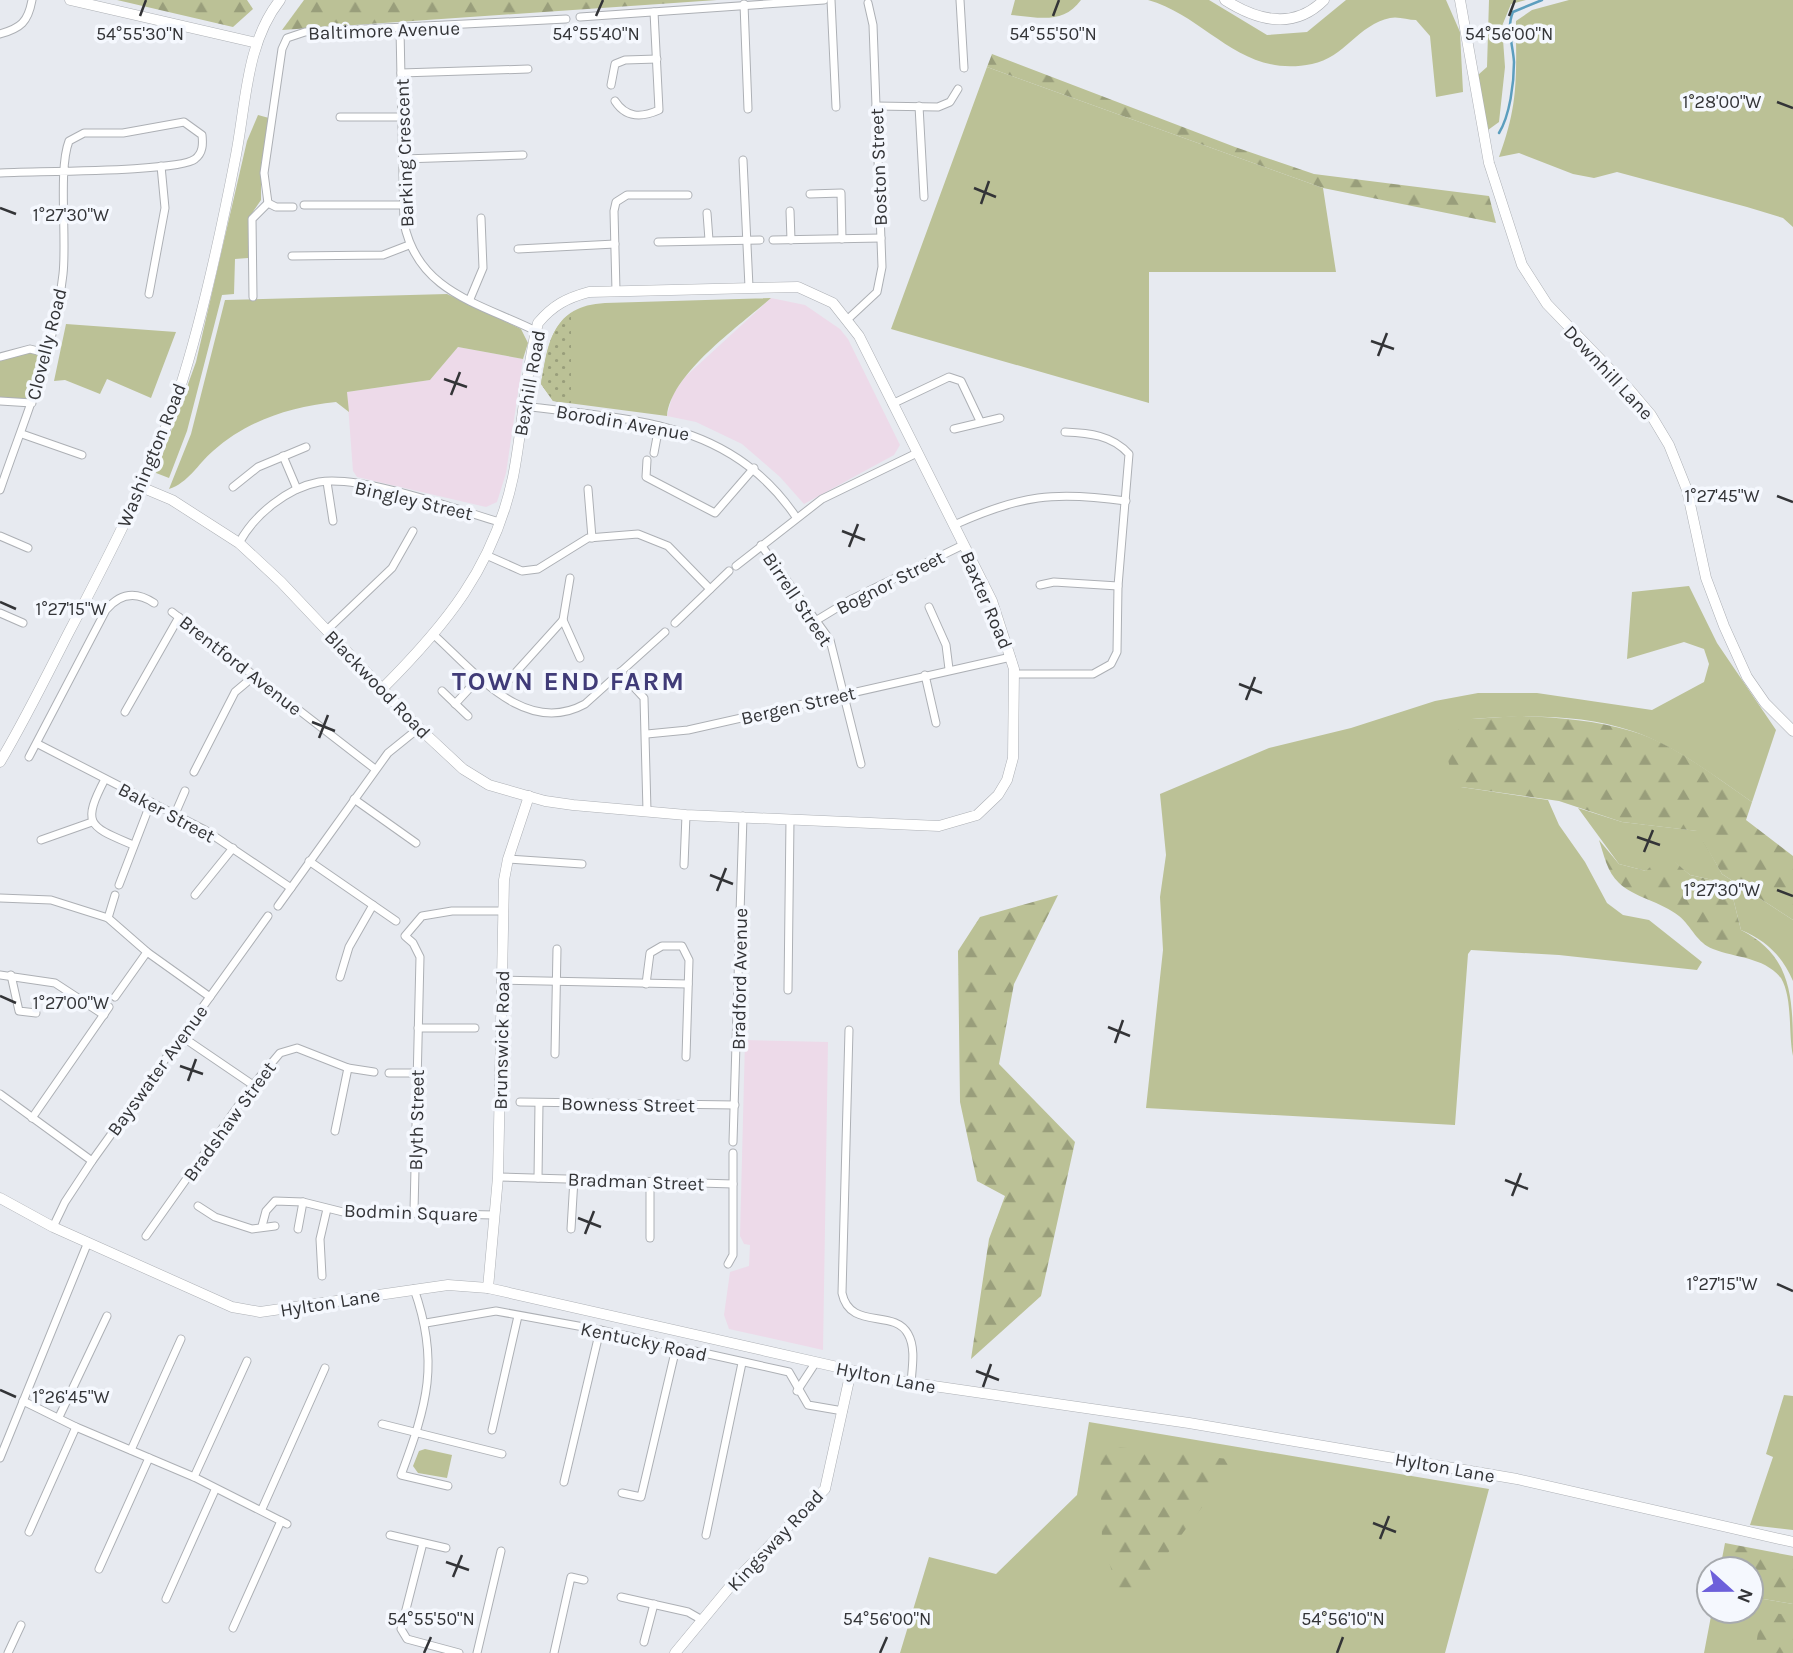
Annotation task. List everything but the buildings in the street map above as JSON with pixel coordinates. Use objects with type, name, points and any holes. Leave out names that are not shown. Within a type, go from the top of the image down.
[{"type":"street","points":[[0,34],[19,29],[29,17],[32,0]]},
{"type":"street","points":[[70,0],[257,43]]},
{"type":"street","name":"Washington Road","points":[[0,762],[141,487],[179,390],[200,313],[235,160],[257,43],[263,23],[280,0]]},
{"type":"street","points":[[580,17],[824,0]]},
{"type":"street","points":[[831,0],[836,107]]},
{"type":"street","points":[[859,0],[870,1]]},
{"type":"street","points":[[960,0],[964,68]]},
{"type":"street","points":[[1225,0],[1254,16],[1283,20],[1307,14],[1324,0]]},
{"type":"street","name":"Downhill Lane","points":[[1461,0],[1489,163],[1522,265],[1547,304],[1629,388],[1651,415],[1669,445],[1687,490],[1706,578],[1724,626],[1747,677],[1765,704],[1793,731]]},
{"type":"street","name":"Boston Street","points":[[848,319],[877,292],[882,267],[870,1]]},
{"type":"street","points":[[744,4],[748,109]]},
{"type":"street","points":[[615,101],[622,112],[632,115],[659,110],[654,12]]},
{"type":"street","name":"Baltimore Avenue","points":[[268,203],[264,173],[282,49],[287,38],[305,32],[566,19]]},
{"type":"street","name":"Barking Crescent","points":[[400,29],[404,223],[408,245],[415,259],[437,282],[536,331]]},
{"type":"street","points":[[611,85],[615,64],[625,60],[657,59]]},
{"type":"street","points":[[401,73],[528,69]]},
{"type":"street","points":[[876,106],[939,107],[950,102],[958,89]]},
{"type":"street","points":[[919,106],[924,197]]},
{"type":"street","points":[[340,117],[401,117]]},
{"type":"street","name":"Clovelly Road","points":[[0,490],[32,403],[55,323],[63,275],[65,151],[69,141],[84,133],[124,133],[184,122],[198,129],[203,143],[193,161],[161,166]]},
{"type":"street","points":[[403,159],[523,155]]},
{"type":"street","points":[[743,160],[749,287]]},
{"type":"street","points":[[0,173],[161,166],[165,208],[149,294]]},
{"type":"street","points":[[810,194],[841,193],[842,239]]},
{"type":"street","points":[[616,292],[616,202],[627,195],[688,195]]},
{"type":"street","points":[[253,297],[251,219],[268,203],[276,208],[293,207]]},
{"type":"street","points":[[304,205],[405,205]]},
{"type":"street","points":[[790,211],[791,240]]},
{"type":"street","points":[[707,213],[709,240]]},
{"type":"street","points":[[470,299],[483,268],[481,218]]},
{"type":"street","points":[[773,240],[881,238]]},
{"type":"street","points":[[658,242],[760,240]]},
{"type":"street","points":[[519,249],[615,244]]},
{"type":"street","points":[[292,256],[383,254],[408,245]]},
{"type":"street","name":"Bexhill Road","points":[[382,689],[434,635],[467,593],[486,555],[512,480],[538,323],[551,308],[566,299],[589,292],[798,287],[833,303],[848,319]]},
{"type":"street","name":"Baxter Road","points":[[647,811],[686,815],[939,825],[978,815],[998,795],[1007,780],[1013,758],[1014,674],[992,601],[848,319]]},
{"type":"street","points":[[0,357],[30,349],[46,353]]},
{"type":"street","points":[[892,404],[949,377],[961,381],[980,421]]},
{"type":"street","points":[[0,401],[32,403]]},
{"type":"street","name":"Borodin Avenue","points":[[524,405],[691,433],[715,443],[754,468],[796,517]]},
{"type":"street","points":[[954,429],[1000,418]]},
{"type":"street","points":[[654,453],[659,426]]},
{"type":"street","points":[[1014,674],[1093,674],[1111,664],[1117,652],[1118,586],[1129,454],[1109,439],[1091,433],[1065,432]]},
{"type":"street","points":[[22,433],[82,455]]},
{"type":"street","points":[[233,486],[258,467],[306,447]]},
{"type":"street","points":[[675,623],[710,589],[796,517],[851,482],[917,453]]},
{"type":"street","points":[[283,456],[297,489]]},
{"type":"street","name":"Borodin Avenue","points":[[647,460],[646,477],[715,513],[754,468]]},
{"type":"street","name":"Bingley Street","points":[[239,543],[261,514],[297,489],[327,482],[366,486],[499,522]]},
{"type":"street","name":"Bingley Street","points":[[327,482],[333,521]]},
{"type":"street","name":"Blackwood Road","points":[[141,487],[172,500],[239,543],[327,630],[419,728],[463,769],[504,790],[529,796],[568,804],[647,811]]},
{"type":"street","points":[[588,489],[593,538]]},
{"type":"street","points":[[954,525],[1003,504],[1034,496],[1080,495],[1126,501]]},
{"type":"street","points":[[419,509],[422,500]]},
{"type":"street","points":[[327,630],[392,568],[413,530]]},
{"type":"street","points":[[486,555],[522,571],[538,569],[593,538],[622,533],[652,538],[668,546],[710,589]]},
{"type":"street","points":[[0,536],[28,548]]},
{"type":"street","name":"Birrell Street","points":[[761,545],[830,640],[846,694],[861,764]]},
{"type":"street","name":"Bognor Street","points":[[817,620],[850,600],[963,545]]},
{"type":"street","points":[[498,691],[563,620],[570,578]]},
{"type":"street","points":[[1040,585],[1054,582],[1118,586]]},
{"type":"street","points":[[29,757],[106,610],[115,599],[132,595],[144,597],[154,603]]},
{"type":"street","points":[[929,607],[946,645],[949,669]]},
{"type":"street","points":[[0,613],[23,623]]},
{"type":"street","name":"Brentford Avenue","points":[[125,712],[176,615],[375,769]]},
{"type":"street","points":[[563,620],[580,658]]},
{"type":"street","points":[[434,635],[508,701],[534,713],[558,714],[571,712],[585,704],[665,632]]},
{"type":"street","name":"Bergen Street","points":[[647,734],[688,730],[1011,657]]},
{"type":"street","points":[[620,672],[644,698],[647,811]]},
{"type":"street","points":[[925,675],[936,723]]},
{"type":"street","points":[[194,772],[235,692],[254,676]]},
{"type":"street","points":[[455,704],[480,677]]},
{"type":"street","points":[[442,691],[468,716]]},
{"type":"street","points":[[278,906],[375,769],[388,753],[419,728]]},
{"type":"street","name":"Baker Street","points":[[37,744],[175,814],[233,848],[290,888]]},
{"type":"street","points":[[105,779],[91,806],[92,822],[100,830],[133,845]]},
{"type":"street","points":[[175,814],[185,791]]},
{"type":"street","name":"Brunswick Road","points":[[488,1288],[498,1177],[504,911],[508,859],[529,796]]},
{"type":"street","points":[[354,799],[416,843]]},
{"type":"street","points":[[119,885],[151,802]]},
{"type":"street","points":[[684,864],[686,815]]},
{"type":"street","name":"Bradford Avenue","points":[[733,1142],[743,816]]},
{"type":"street","points":[[788,990],[790,819]]},
{"type":"street","points":[[41,840],[92,822]]},
{"type":"street","points":[[195,895],[233,848]]},
{"type":"street","points":[[508,859],[582,864]]},
{"type":"street","points":[[309,861],[396,921]]},
{"type":"street","points":[[108,918],[115,895]]},
{"type":"street","points":[[0,898],[51,900],[108,918],[147,952],[209,997]]},
{"type":"street","points":[[340,976],[349,947],[373,905]]},
{"type":"street","name":"Blyth Street","points":[[414,1211],[420,957],[405,936],[422,916],[452,911],[504,911]]},
{"type":"street","name":"Bayswater Avenue","points":[[53,1227],[65,1202],[92,1161],[268,916]]},
{"type":"street","points":[[646,984],[650,953],[662,946],[682,946],[689,960],[686,1057]]},
{"type":"street","points":[[555,1054],[557,949]]},
{"type":"street","points":[[115,997],[147,952]]},
{"type":"street","points":[[0,975],[55,982],[104,1016]]},
{"type":"street","points":[[11,975],[19,1011],[36,1013]]},
{"type":"street","points":[[502,980],[688,984]]},
{"type":"street","points":[[33,1118],[109,1007]]},
{"type":"street","points":[[418,1028],[475,1028]]},
{"type":"street","points":[[849,1030],[842,1293],[846,1307],[852,1312],[894,1323],[909,1334],[913,1351],[911,1383]]},
{"type":"street","points":[[181,1036],[253,1085]]},
{"type":"street","name":"Bradshaw Street","points":[[146,1236],[253,1085],[280,1053],[297,1048],[348,1068],[374,1072]]},
{"type":"street","points":[[335,1131],[348,1068]]},
{"type":"street","points":[[389,1073],[417,1073]]},
{"type":"street","points":[[0,1094],[92,1161]]},
{"type":"street","name":"Bowness Street","points":[[520,1102],[735,1105]]},
{"type":"street","points":[[538,1178],[539,1103]]},
{"type":"street","points":[[728,1264],[733,1255],[733,1153]]},
{"type":"street","name":"Bradman Street","points":[[498,1177],[733,1184]]},
{"type":"street","points":[[571,1229],[574,1179]]},
{"type":"street","points":[[650,1182],[650,1238]]},
{"type":"street","points":[[176,1194],[183,1199]]},
{"type":"street","name":"Hylton Lane","points":[[0,1198],[53,1227],[232,1307],[260,1312],[448,1285],[488,1288],[911,1383],[1189,1423],[1517,1479],[1793,1542]]},
{"type":"street","name":"Bodmin Square","points":[[262,1226],[266,1211],[275,1201],[303,1202],[327,1209],[495,1215]]},
{"type":"street","points":[[298,1229],[303,1202]]},
{"type":"street","points":[[198,1206],[215,1217],[252,1228],[275,1226]]},
{"type":"street","name":"Bodmin Square","points":[[322,1276],[320,1239],[327,1209]]},
{"type":"street","points":[[0,1458],[88,1242]]},
{"type":"street","points":[[414,1289],[426,1323],[429,1371],[425,1406],[401,1475],[448,1486]]},
{"type":"street","name":"Kentucky Road","points":[[426,1323],[496,1311],[600,1330],[789,1372],[797,1391],[808,1405],[843,1411]]},
{"type":"street","points":[[59,1417],[107,1316]]},
{"type":"street","points":[[492,1430],[518,1316]]},
{"type":"street","points":[[564,1482],[600,1330]]},
{"type":"street","points":[[131,1450],[181,1339]]},
{"type":"street","points":[[622,1493],[640,1497],[676,1348]]},
{"type":"street","points":[[194,1477],[247,1362]]},
{"type":"street","points":[[797,1391],[816,1362]]},
{"type":"street","points":[[706,1535],[743,1363]]},
{"type":"street","points":[[262,1509],[325,1368]]},
{"type":"street","name":"Kingsway Road","points":[[675,1653],[733,1583],[825,1489],[851,1371]]},
{"type":"street","points":[[23,1401],[76,1427],[194,1477],[215,1490],[262,1509],[284,1522],[233,1628]]},
{"type":"street","points":[[382,1423],[416,1434],[502,1454]]},
{"type":"street","points":[[29,1532],[76,1427]]},
{"type":"street","points":[[99,1569],[149,1458]]},
{"type":"street","points":[[166,1599],[215,1490]]},
{"type":"street","points":[[390,1535],[446,1548]]},
{"type":"street","points":[[423,1543],[401,1629],[407,1639],[437,1650],[459,1653]]},
{"type":"street","points":[[477,1653],[501,1551]]},
{"type":"street","points":[[554,1653],[571,1577],[584,1580]]},
{"type":"street","points":[[621,1597],[688,1612],[702,1620]]},
{"type":"street","points":[[644,1642],[654,1604]]},
{"type":"street","points":[[8,1653],[21,1625]]},
{"type":"shaded area","points":[[771,298],[805,305],[840,329],[848,339],[900,445],[894,455],[804,504],[780,477],[742,444],[696,422],[667,416],[673,394],[685,377]]},
{"type":"shaded area","points":[[458,347],[523,359],[506,473],[497,502],[486,507],[357,477],[353,471],[347,392],[430,380]]},
{"type":"shaded area","points":[[745,1040],[828,1042],[823,1350],[729,1329],[724,1315],[730,1272],[749,1266],[750,1245],[744,1244],[740,1236]]},
{"type":"green space","points":[[117,0],[247,0],[253,9],[233,27]]},
{"type":"green space","points":[[304,0],[717,0],[282,30]]},
{"type":"green space","points":[[1015,0],[1081,0],[1066,13],[1040,18],[1011,15]]},
{"type":"green space","points":[[1148,0],[1209,0],[1267,35],[1307,32],[1346,0],[1446,0],[1460,32],[1463,92],[1436,97],[1430,36],[1416,20],[1393,18],[1379,21],[1323,61],[1287,66],[1264,63],[1244,55],[1189,19]]},
{"type":"green space","points":[[1489,0],[1526,0],[1511,4],[1502,26],[1505,67],[1499,122],[1488,130],[1478,75],[1487,67]]},
{"type":"green space","points":[[1569,0],[1793,0],[1793,227],[1783,218],[1617,172],[1594,178],[1573,174],[1519,153],[1499,157],[1513,105],[1516,21],[1532,10]]},
{"type":"green space","points":[[992,54],[1235,147],[1314,174],[1489,196],[1496,223],[1323,188],[987,67]]},
{"type":"green space","points":[[987,67],[1323,188],[1336,272],[1149,272],[1149,403],[891,329]]},
{"type":"green space","points":[[258,115],[269,118],[261,165],[261,200],[248,219],[248,258],[235,259],[234,294],[222,295],[187,431],[169,478],[156,473],[196,362],[247,141]]},
{"type":"green space","points":[[447,294],[521,329],[528,343],[523,359],[458,347],[430,380],[347,392],[349,412],[336,402],[302,407],[255,423],[226,440],[187,478],[169,489],[191,434],[225,300]]},
{"type":"green space","points":[[771,298],[693,367],[671,400],[667,416],[553,401],[541,384],[547,354],[556,329],[574,311],[587,306],[605,303]]},
{"type":"green space","points":[[571,313],[571,403],[553,401],[541,384],[552,336]]},
{"type":"green space","points":[[66,324],[176,332],[151,398],[107,379],[100,394],[65,380],[54,381]]},
{"type":"green space","points":[[12,352],[46,353],[32,403],[0,401],[0,357]]},
{"type":"green space","points":[[1689,586],[1717,643],[1776,730],[1752,802],[1694,762],[1648,737],[1613,725],[1552,717],[1472,719],[1461,787],[1548,800],[1559,825],[1585,862],[1607,903],[1623,915],[1649,920],[1702,962],[1697,970],[1559,955],[1471,950],[1468,954],[1455,1125],[1146,1108],[1163,950],[1160,897],[1166,855],[1160,794],[1269,748],[1351,728],[1435,701],[1478,693],[1537,693],[1652,710],[1704,682],[1709,664],[1704,649],[1684,642],[1627,659],[1632,592]]},
{"type":"green space","points":[[1518,716],[1561,718],[1631,731],[1663,744],[1694,762],[1752,802],[1746,820],[1793,856],[1793,920],[1722,874],[1697,831],[1622,822],[1559,801],[1461,787],[1451,773],[1447,755],[1458,730],[1472,719]]},
{"type":"green space","points":[[1578,808],[1622,822],[1698,831],[1722,874],[1793,920],[1793,981],[1773,950],[1741,930],[1732,894],[1713,880],[1690,875],[1673,861],[1646,871],[1619,864]]},
{"type":"green space","points":[[1599,840],[1619,864],[1646,871],[1658,859],[1674,861],[1690,875],[1713,880],[1732,894],[1741,930],[1771,953],[1787,981],[1792,1016],[1793,1056],[1789,1006],[1781,978],[1758,962],[1707,946],[1679,916],[1625,888],[1606,863]]},
{"type":"green space","points":[[1058,895],[1014,984],[999,1064],[1075,1142],[1041,1296],[971,1359],[989,1239],[1005,1196],[977,1181],[960,1102],[958,951],[980,917]]},
{"type":"green space","points":[[1784,1395],[1793,1396],[1793,1530],[1750,1525],[1773,1457],[1766,1454]]},
{"type":"green space","points":[[1089,1422],[1489,1489],[1445,1653],[900,1653],[929,1557],[996,1574],[1077,1495]]},
{"type":"green space","points":[[1100,1445],[1237,1460],[1125,1611],[1102,1541]]},
{"type":"green space","points":[[425,1449],[452,1455],[447,1478],[418,1473],[413,1466],[419,1451]]},
{"type":"green space","points":[[1725,1543],[1793,1556],[1793,1604],[1765,1599],[1765,1555],[1723,1555]]},
{"type":"green space","points":[[1765,1599],[1793,1604],[1793,1653],[1704,1653],[1709,1625],[1765,1625]]},
{"type":"green space","points":[[1770,1613],[1793,1615],[1793,1653],[1767,1653],[1756,1646],[1759,1625],[1765,1625],[1765,1616]]},
{"type":"waterway","points":[[1499,133],[1509,108],[1513,79],[1511,18],[1513,12],[1542,0]]},
{"type":"district","name":"TOWN END FARM","points":[[569,681]]}]
